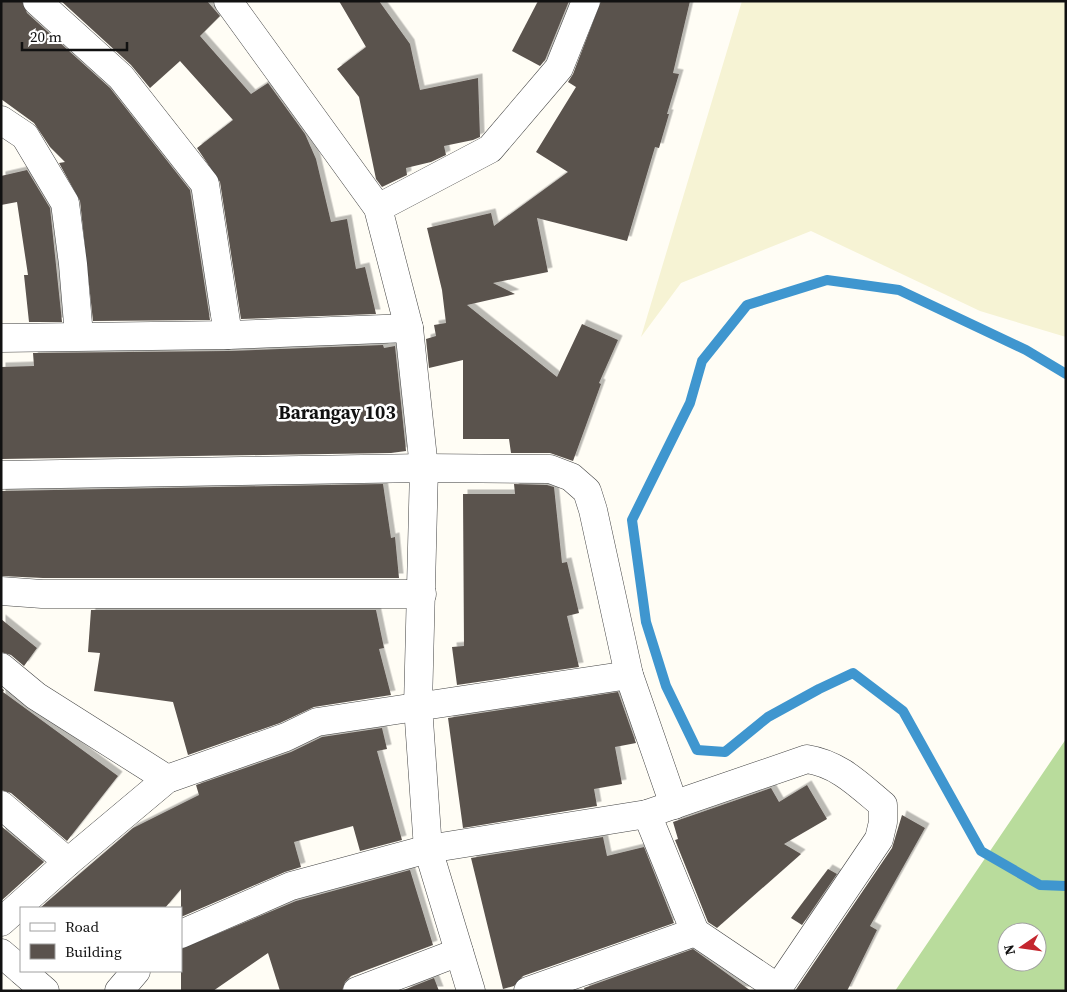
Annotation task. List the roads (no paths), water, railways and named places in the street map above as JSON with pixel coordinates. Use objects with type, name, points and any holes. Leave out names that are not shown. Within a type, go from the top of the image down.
[{"type":"street","points":[[37,1],[121,77],[205,184],[228,334]]},
{"type":"street","points":[[228,1],[378,208],[409,328],[424,468],[418,706],[428,849],[471,991]]},
{"type":"street","points":[[378,208],[490,149],[559,68],[586,1]]},
{"type":"street","points":[[1,120],[25,136],[65,203],[74,264],[79,336]]},
{"type":"street","points":[[1,338],[228,334],[409,328]]},
{"type":"street","points":[[1,475],[424,468],[550,469],[571,477],[587,491],[593,510],[629,675],[674,805]]},
{"type":"street","points":[[1,591],[42,594],[422,594]]},
{"type":"street","points":[[1,667],[36,696],[167,779]]},
{"type":"street","points":[[1,922],[68,862],[167,779],[286,736],[317,722],[629,675]]},
{"type":"street","points":[[182,934],[291,886],[428,849],[520,832],[647,814],[807,759],[823,761],[848,775],[883,805],[883,822],[878,839],[777,989],[695,932],[647,814]]},
{"type":"street","points":[[1,805],[68,862]]},
{"type":"street","points":[[528,991],[695,932]]},
{"type":"street","points":[[357,991],[459,952]]},
{"type":"street","points":[[1,953],[20,969]]},
{"type":"street","points":[[23,972],[45,991]]},
{"type":"street","points":[[119,991],[135,972]]},
{"type":"waterway","points":[[1066,374],[1026,350],[899,290],[827,280],[747,305],[702,361],[690,403],[632,520],[646,622],[666,686],[697,750],[725,752],[768,717],[853,673],[903,711],[981,851],[1040,885],[1066,886]]},
{"type":"district","name":"Barangay 103","points":[[337,412]]}]
